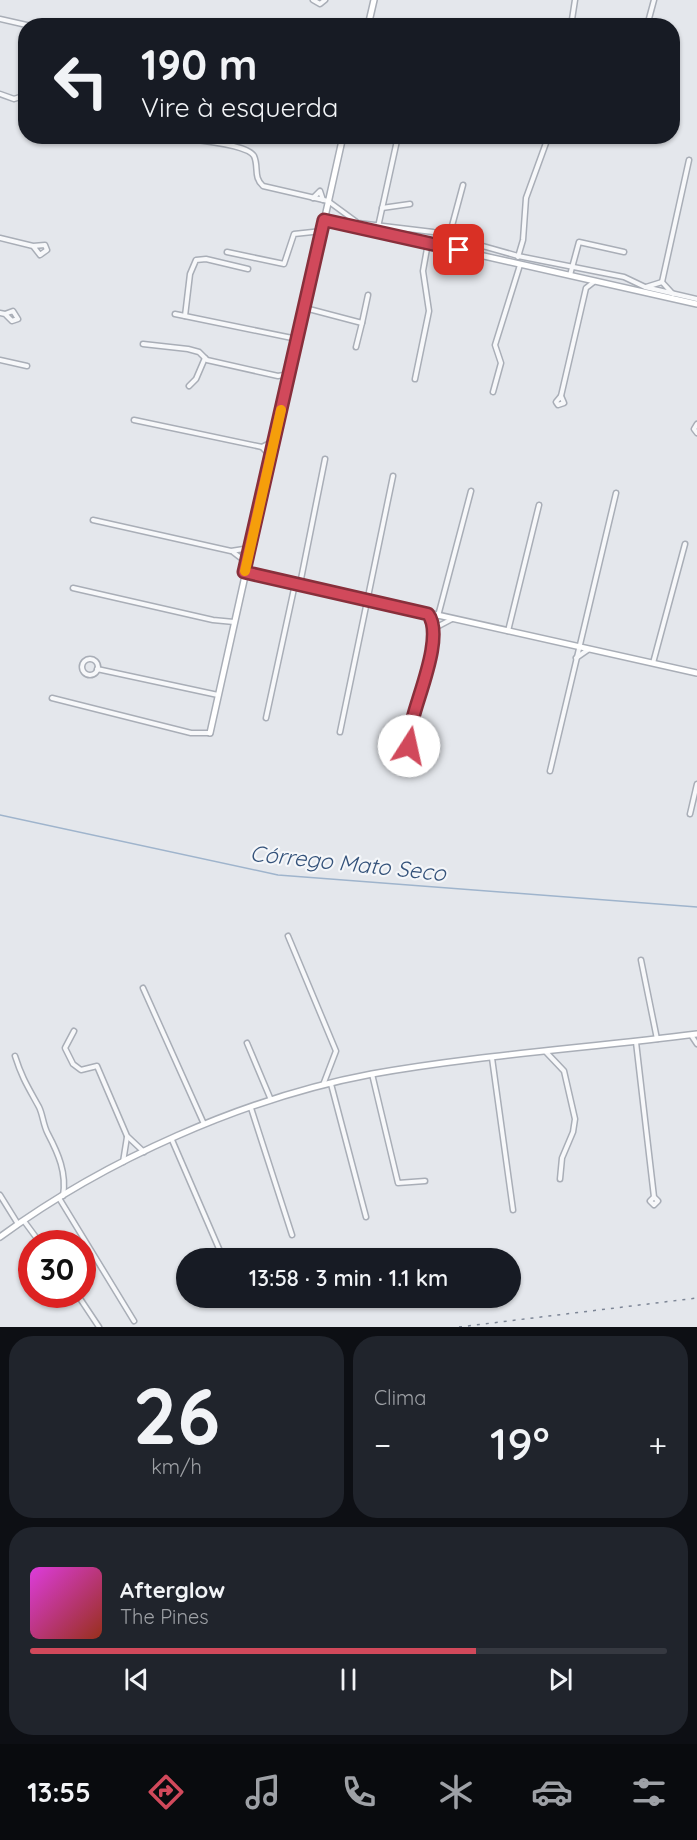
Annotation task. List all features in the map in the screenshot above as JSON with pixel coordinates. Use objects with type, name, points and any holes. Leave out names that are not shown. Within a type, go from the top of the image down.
[{"type":"street","points":[[313,0],[320,4],[325,0]]},
{"type":"street","points":[[370,18],[374,0]]},
{"type":"street","points":[[572,18],[575,0]]},
{"type":"street","points":[[648,18],[654,0]]},
{"type":"street","points":[[0,19],[18,23]]},
{"type":"street","points":[[0,94],[14,99],[18,98]]},
{"type":"street","points":[[218,144],[243,148],[252,153],[255,159],[256,175],[263,186],[326,201],[358,223],[446,248],[595,281],[697,299]]},
{"type":"street","points":[[52,698],[191,733],[210,733],[246,562],[322,231],[326,201],[341,144]]},
{"type":"street","points":[[378,229],[396,144]]},
{"type":"street","points":[[493,392],[501,363],[495,345],[518,264],[523,240],[526,198],[546,144]]},
{"type":"street","points":[[662,282],[688,160]]},
{"type":"street","points":[[446,248],[463,186]]},
{"type":"street","points":[[313,198],[320,191],[326,201]]},
{"type":"street","points":[[382,208],[410,204]]},
{"type":"street","points":[[324,220],[448,237],[518,256],[624,277],[642,289],[697,304]]},
{"type":"street","points":[[227,252],[284,264],[294,234],[322,231]]},
{"type":"street","points":[[0,238],[33,246]]},
{"type":"street","points":[[570,275],[579,242],[624,252]]},
{"type":"street","points":[[415,379],[430,304],[423,272],[428,243]]},
{"type":"street","points":[[185,316],[190,274],[196,260],[206,259],[248,269]]},
{"type":"street","points":[[581,278],[586,288]]},
{"type":"street","points":[[561,396],[586,288],[595,281]]},
{"type":"street","points":[[642,289],[662,282]]},
{"type":"street","points":[[662,282],[680,301]]},
{"type":"street","points":[[356,347],[368,296]]},
{"type":"street","points":[[304,308],[362,322]]},
{"type":"street","points":[[175,314],[297,339]]},
{"type":"street","points":[[143,344],[188,349],[199,352],[204,358],[278,376],[289,374]]},
{"type":"street","points":[[189,386],[196,379],[204,358]]},
{"type":"street","points":[[0,360],[27,366]]},
{"type":"street","points":[[278,376],[287,383]]},
{"type":"street","points":[[134,420],[262,447],[274,441]]},
{"type":"street","points":[[697,424],[694,429],[697,433]]},
{"type":"street","points":[[262,447],[270,457]]},
{"type":"street","points":[[266,718],[325,459]]},
{"type":"street","points":[[340,732],[393,476]]},
{"type":"street","points":[[438,616],[471,491]]},
{"type":"street","points":[[550,771],[574,662],[616,493]]},
{"type":"street","points":[[508,631],[539,505]]},
{"type":"street","points":[[93,520],[231,551],[250,548]]},
{"type":"street","points":[[653,663],[685,544]]},
{"type":"street","points":[[231,551],[246,562]]},
{"type":"street","points":[[244,572],[697,673]]},
{"type":"street","points":[[74,588],[213,620],[234,622]]},
{"type":"street","points":[[409,746],[413,719],[428,671],[433,629],[432,620],[428,614]]},
{"type":"street","points":[[433,629],[452,619]]},
{"type":"street","points":[[574,662],[582,651],[590,649]]},
{"type":"street","points":[[92,659],[97,664],[97,669],[95,673],[88,674],[83,670],[82,665],[85,661],[92,659]]},
{"type":"street","points":[[97,669],[218,695]]},
{"type":"street","points":[[690,814],[697,784]]},
{"type":"street","points":[[288,936],[336,1051],[323,1086]]},
{"type":"street","points":[[641,960],[657,1039]]},
{"type":"street","points":[[143,988],[205,1125]]},
{"type":"street","points":[[74,1031],[65,1048],[73,1064],[81,1070],[96,1066],[127,1136],[144,1152]]},
{"type":"street","points":[[0,1238],[61,1197],[144,1152],[251,1108],[323,1086],[372,1074],[694,1034],[697,1044]]},
{"type":"street","points":[[636,1042],[654,1197]]},
{"type":"street","points":[[247,1043],[272,1101]]},
{"type":"street","points":[[546,1052],[564,1071],[575,1119],[573,1132],[562,1158],[560,1179]]},
{"type":"street","points":[[15,1056],[25,1086],[41,1112],[66,1179],[77,1188]]},
{"type":"street","points":[[492,1058],[513,1210]]},
{"type":"street","points":[[372,1074],[398,1183],[425,1181]]},
{"type":"street","points":[[331,1084],[366,1217]]},
{"type":"street","points":[[251,1108],[292,1235]]},
{"type":"street","points":[[122,1163],[127,1136]]},
{"type":"street","points":[[172,1140],[219,1248]]},
{"type":"street","points":[[66,1179],[61,1197],[134,1321]]},
{"type":"street","points":[[0,1196],[28,1230]]},
{"type":"street","points":[[86,1308],[99,1327]]},
{"type":"waterway","name":"Córrego Mato Seco","points":[[0,815],[278,875],[697,907]]},
{"type":"railway","points":[[459,1327],[697,1298]]},
{"type":"slow traffic","points":[[245,571],[281,410]]},
{"type":"route","points":[[409,746],[413,719],[428,671],[434,625],[428,614],[244,572],[324,220],[459,250]]}]
